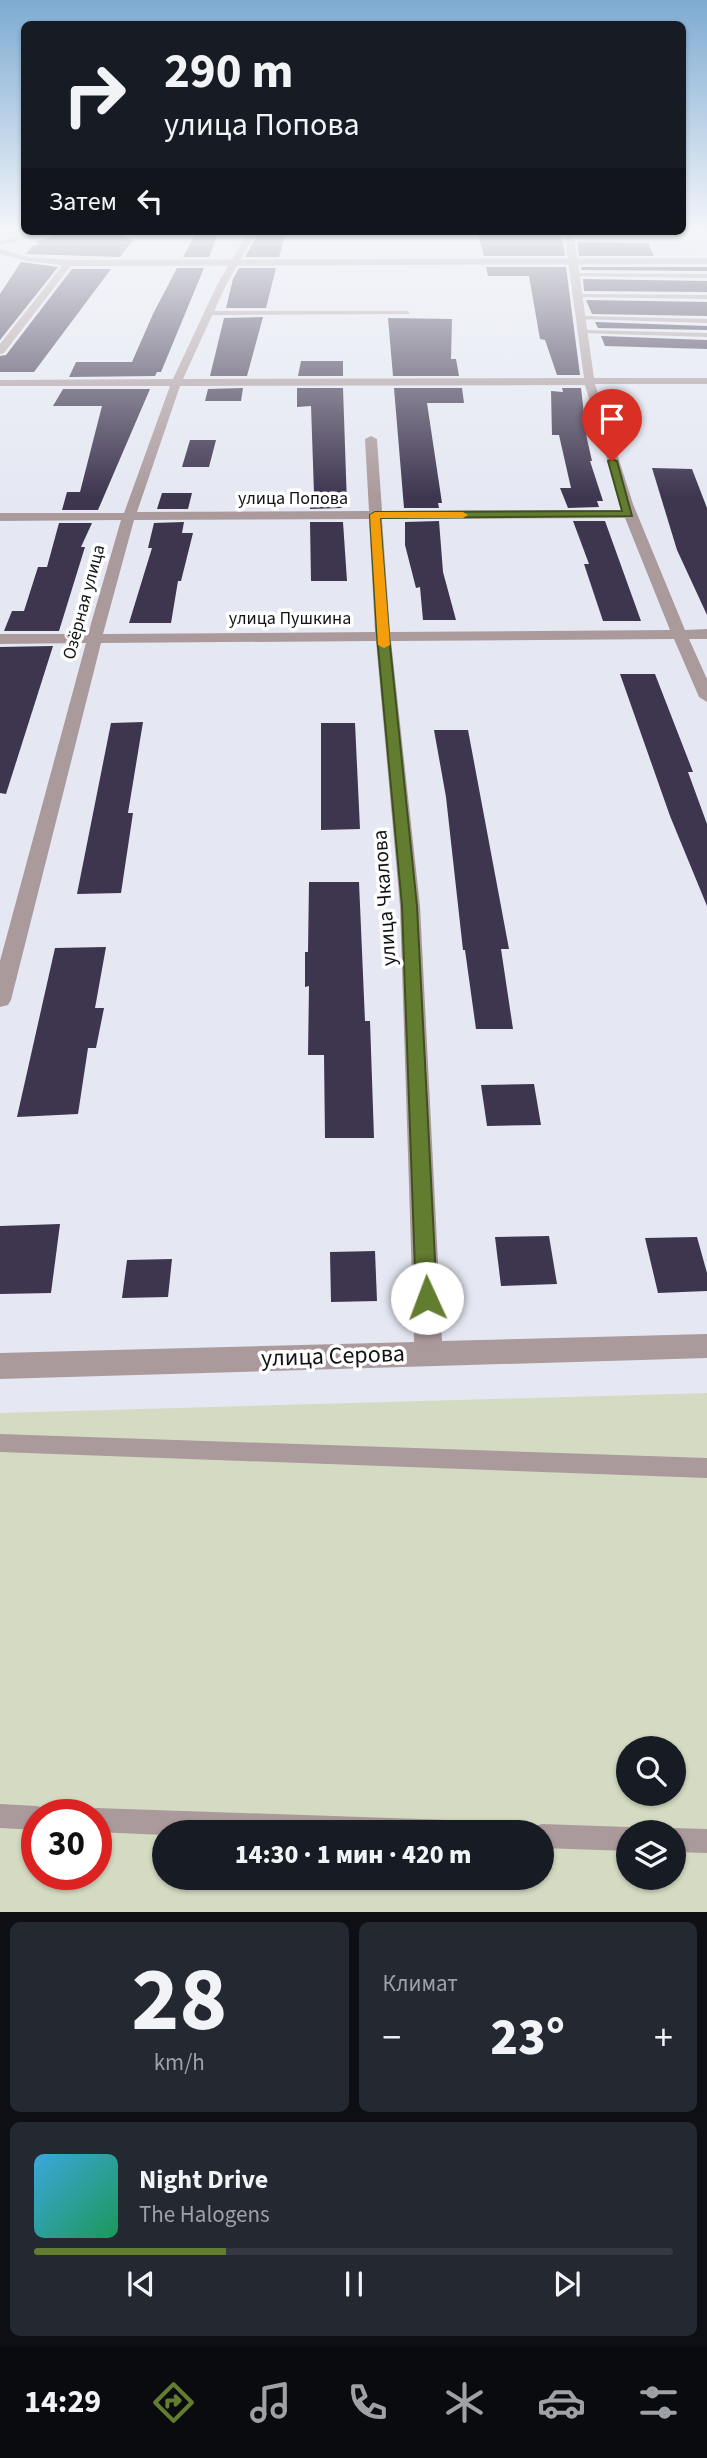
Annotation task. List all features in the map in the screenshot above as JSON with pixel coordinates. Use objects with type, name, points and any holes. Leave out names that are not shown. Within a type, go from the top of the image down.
[{"type":"street","points":[[0,351],[26,318]]},
{"type":"street","name":"Озёрная улица","points":[[0,1000],[128,516],[177,384],[207,318]]},
{"type":"street","points":[[582,318],[589,382],[628,514],[707,697]]},
{"type":"street","points":[[0,383],[707,381]]},
{"type":"street","name":"улица Чкалова","points":[[370,439],[383,636],[410,906],[429,1354]]},
{"type":"street","name":"улица Попова","points":[[0,517],[628,514]]},
{"type":"street","name":"улица Пушкина","points":[[0,639],[707,634]]},
{"type":"street","name":"улица Серова","points":[[0,1366],[707,1346]]},
{"type":"lane","points":[[591,318],[707,321]]},
{"type":"lane","points":[[583,332],[707,335]]},
{"type":"lane","points":[[0,1443],[707,1468]]},
{"type":"lane","points":[[0,1816],[21,1817]]},
{"type":"lane","points":[[112,1821],[152,1822]]},
{"type":"lane","points":[[554,1836],[616,1839]]},
{"type":"lane","points":[[686,1841],[707,1842]]},
{"type":"green space","points":[[707,1393],[707,1912],[0,1912],[0,1413]]},
{"type":"building","points":[[0,318],[17,318],[0,340]]},
{"type":"building","points":[[34,318],[74,318],[34,372],[0,372],[0,356],[6,355]]},
{"type":"building","points":[[151,318],[183,318],[161,372],[157,372],[155,376],[69,377],[76,362],[132,362]]},
{"type":"building","points":[[224,318],[263,318],[247,376],[210,376]]},
{"type":"building","points":[[388,318],[452,319],[451,359],[456,359],[459,376],[393,376]]},
{"type":"building","points":[[536,318],[573,318],[580,375],[557,375],[545,340],[540,339]]},
{"type":"building","points":[[595,322],[707,326],[707,330],[598,328]]},
{"type":"building","points":[[601,336],[707,340],[707,349],[605,346]]},
{"type":"building","points":[[301,361],[343,361],[343,376],[298,376]]},
{"type":"building","points":[[243,388],[241,401],[205,401],[208,389]]},
{"type":"building","points":[[297,388],[343,388],[347,505],[342,505],[342,508],[310,509],[310,493],[314,493],[311,406],[297,407]]},
{"type":"building","points":[[394,388],[462,388],[464,403],[427,403],[442,503],[438,503],[439,508],[404,508]]},
{"type":"building","points":[[562,388],[581,388],[590,461],[603,501],[597,501],[599,507],[568,508],[560,488],[571,488],[559,435],[552,435],[551,391],[563,392]]},
{"type":"building","points":[[63,389],[150,389],[98,510],[62,510],[67,492],[80,492],[102,406],[53,406]]},
{"type":"building","points":[[190,440],[216,440],[209,467],[182,467]]},
{"type":"building","points":[[652,468],[692,469],[707,508],[707,615],[677,550]]},
{"type":"building","points":[[162,493],[192,493],[188,509],[157,509]]},
{"type":"building","points":[[439,521],[443,572],[456,620],[423,620],[420,587],[416,588],[405,545],[405,522]]},
{"type":"building","points":[[573,521],[605,521],[641,621],[603,621],[584,564],[589,564]]},
{"type":"building","points":[[184,522],[182,533],[193,533],[181,581],[178,581],[171,623],[129,623],[152,548],[148,548],[154,523]]},
{"type":"building","points":[[310,522],[343,522],[347,581],[311,581]]},
{"type":"building","points":[[59,523],[92,523],[81,547],[85,547],[59,631],[4,631],[12,611],[24,611],[38,567],[47,567]]},
{"type":"building","points":[[53,646],[6,794],[0,793],[0,647]]},
{"type":"building","points":[[620,674],[655,674],[693,772],[688,772],[707,824],[707,906],[670,816]]},
{"type":"building","points":[[143,722],[128,813],[133,813],[121,893],[77,894],[111,723]]},
{"type":"building","points":[[321,723],[355,723],[360,829],[321,830]]},
{"type":"building","points":[[434,730],[468,730],[509,949],[501,949],[513,1029],[476,1029],[463,950],[446,797]]},
{"type":"building","points":[[309,882],[359,882],[365,1021],[370,1021],[374,1138],[325,1138],[324,1055],[308,1055],[309,986],[305,987],[305,952],[308,952]]},
{"type":"building","points":[[106,947],[95,1008],[104,1008],[96,1048],[88,1048],[78,1114],[17,1117],[55,948]]},
{"type":"building","points":[[534,1084],[541,1125],[487,1126],[481,1085]]},
{"type":"building","points":[[60,1224],[51,1293],[0,1294],[0,1226]]},
{"type":"building","points":[[549,1236],[557,1284],[501,1286],[495,1237]]},
{"type":"building","points":[[697,1237],[707,1273],[707,1291],[658,1293],[645,1238]]},
{"type":"building","points":[[375,1251],[377,1301],[331,1302],[330,1252]]},
{"type":"building","points":[[172,1259],[168,1297],[122,1298],[127,1260]]},
{"type":"slow traffic","points":[[384,645],[375,515],[463,515]]},
{"type":"route","points":[[427,1298],[410,906],[383,636],[375,515],[628,514],[612,461]]}]
